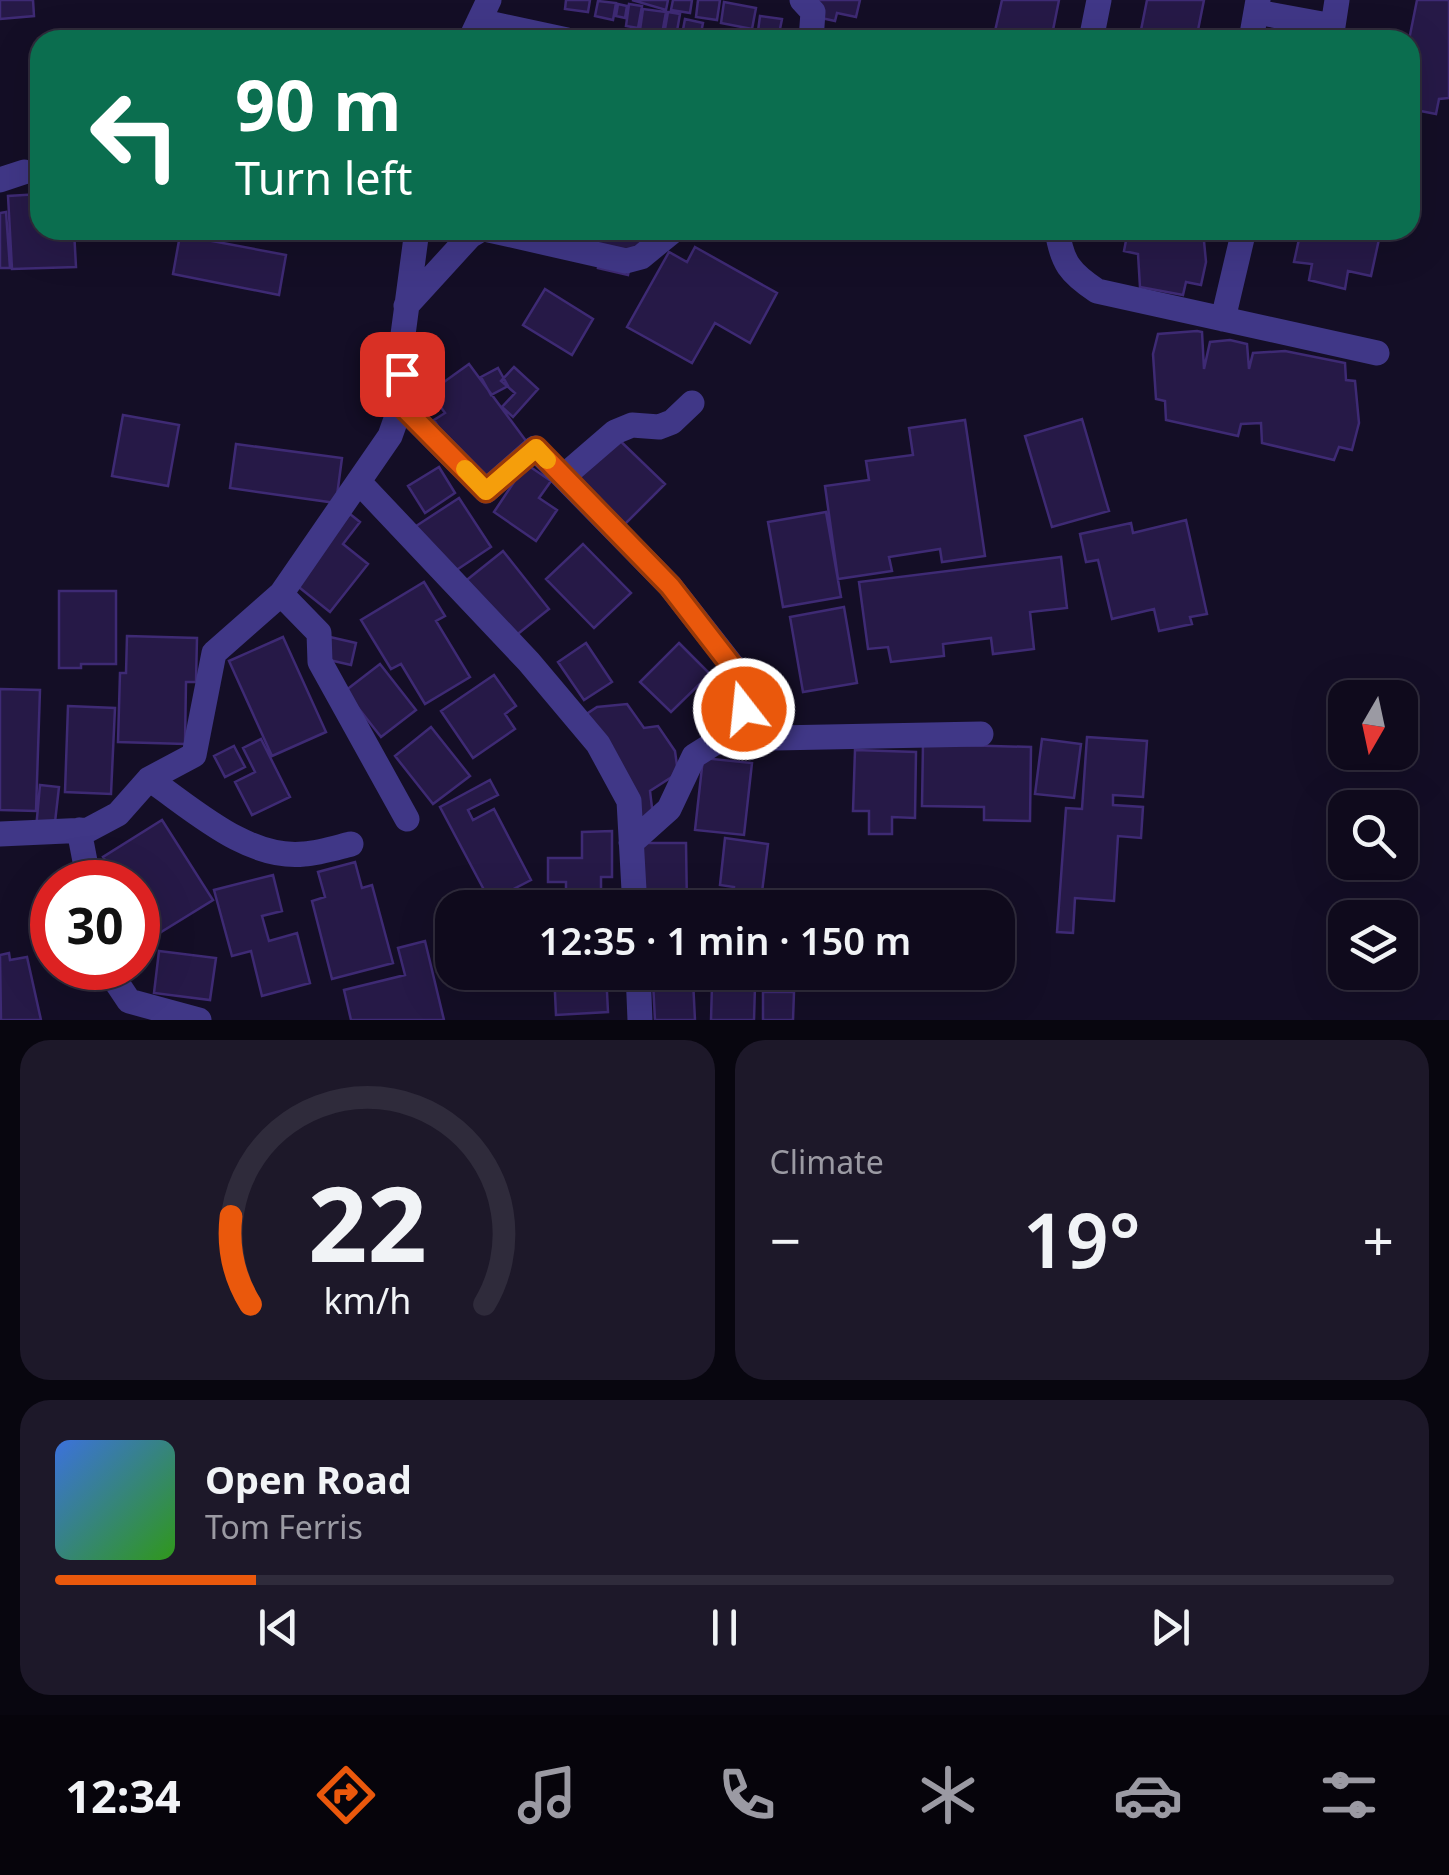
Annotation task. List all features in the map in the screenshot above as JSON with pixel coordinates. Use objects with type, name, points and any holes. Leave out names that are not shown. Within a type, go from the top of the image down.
[{"type":"street","points":[[802,0],[813,12],[812,30]]},
{"type":"street","points":[[1093,30],[1099,0]]},
{"type":"street","points":[[1257,6],[1333,26],[1337,0]]},
{"type":"street","points":[[480,20],[524,30]]},
{"type":"street","points":[[0,834],[88,830],[118,814],[149,778],[194,755],[214,653],[281,594],[390,436],[401,405],[406,306],[415,240]]},
{"type":"street","points":[[406,306],[466,240]]},
{"type":"street","points":[[533,240],[626,261],[641,257],[662,240]]},
{"type":"street","points":[[1059,240],[1061,254],[1075,276],[1097,291],[1377,353]]},
{"type":"street","points":[[1224,319],[1242,240]]},
{"type":"street","points":[[564,476],[615,432],[632,425],[659,427],[672,422],[692,402]]},
{"type":"street","points":[[401,405],[486,491],[536,448],[670,586],[738,674],[746,691],[744,709],[722,738],[694,756],[669,809],[631,843]]},
{"type":"street","points":[[358,482],[529,662],[598,744],[629,800],[634,890]]},
{"type":"street","points":[[281,594],[319,633],[320,662],[407,820]]},
{"type":"street","points":[[722,738],[982,734]]},
{"type":"street","points":[[149,778],[236,837],[268,850],[300,855],[351,844]]},
{"type":"street","points":[[79,830],[85,860]]},
{"type":"street","points":[[122,990],[129,1001],[200,1020]]},
{"type":"street","points":[[639,990],[640,1020]]},
{"type":"building","points":[[0,0],[33,0],[34,16],[0,19]]},
{"type":"building","points":[[566,0],[590,0],[588,12],[565,9]]},
{"type":"building","points":[[632,0],[668,0],[666,10]]},
{"type":"building","points":[[673,0],[692,0],[690,13],[671,10]]},
{"type":"building","points":[[698,0],[720,0],[717,20],[696,17]]},
{"type":"building","points":[[815,0],[860,0],[856,17],[837,13],[835,21],[812,16]]},
{"type":"building","points":[[1002,0],[1059,0],[1053,30],[995,30]]},
{"type":"building","points":[[1147,0],[1204,0],[1198,30],[1141,30]]},
{"type":"building","points":[[1417,0],[1449,0],[1449,98],[1439,99],[1436,114],[1420,111],[1420,30],[1411,30]]},
{"type":"building","points":[[598,1],[616,3],[613,20],[595,16]]},
{"type":"building","points":[[724,2],[756,8],[752,29],[721,23]]},
{"type":"building","points":[[618,4],[627,6],[625,18],[616,16]]},
{"type":"building","points":[[629,4],[642,6],[638,28],[626,26]]},
{"type":"building","points":[[643,9],[666,12],[663,30],[640,30]]},
{"type":"building","points":[[668,12],[680,14],[677,30],[665,29]]},
{"type":"building","points":[[760,16],[782,19],[780,30],[758,30]]},
{"type":"building","points":[[685,19],[703,23],[702,30],[683,30]]},
{"type":"building","points":[[30,195],[30,240],[75,240],[76,267],[12,269],[8,196]]},
{"type":"building","points":[[6,212],[10,268],[0,268],[0,213]]},
{"type":"building","points":[[179,240],[206,240],[286,255],[279,295],[173,274]]},
{"type":"building","points":[[522,240],[645,240],[640,260],[632,258],[628,275],[598,268],[601,255]]},
{"type":"building","points":[[1126,240],[1212,240],[1204,241],[1206,262],[1201,285],[1186,282],[1183,295],[1140,287],[1138,254],[1124,251]]},
{"type":"building","points":[[1299,240],[1379,240],[1371,276],[1348,271],[1345,289],[1309,280],[1312,264],[1294,262]]},
{"type":"building","points":[[695,247],[777,293],[750,343],[715,323],[692,363],[627,327],[669,252],[687,262]]},
{"type":"building","points":[[545,289],[593,319],[572,355],[523,325]]},
{"type":"building","points":[[1202,332],[1204,369],[1210,342],[1230,340],[1247,344],[1249,369],[1253,353],[1285,351],[1345,363],[1346,380],[1355,381],[1359,423],[1352,450],[1339,447],[1334,460],[1262,443],[1261,423],[1241,424],[1238,436],[1166,420],[1165,401],[1156,399],[1153,354],[1158,334]]},
{"type":"building","points":[[469,364],[532,449],[477,489],[434,420],[445,413],[430,392]]},
{"type":"building","points":[[514,367],[538,389],[513,417],[502,407],[515,393],[501,381]]},
{"type":"building","points":[[498,368],[508,386],[491,395],[481,377]]},
{"type":"building","points":[[123,415],[179,425],[168,486],[112,476]]},
{"type":"building","points":[[1082,419],[1109,511],[1052,527],[1025,436]]},
{"type":"building","points":[[965,420],[985,556],[942,562],[940,549],[889,557],[892,571],[838,579],[825,486],[869,480],[866,461],[913,455],[909,428]]},
{"type":"building","points":[[612,433],[665,484],[620,529],[567,478]]},
{"type":"building","points":[[236,444],[342,458],[336,503],[230,488]]},
{"type":"building","points":[[526,464],[551,481],[539,498],[557,510],[536,541],[494,512]]},
{"type":"building","points":[[439,467],[455,493],[425,513],[408,486]]},
{"type":"building","points":[[459,498],[491,547],[446,577],[413,528]]},
{"type":"building","points":[[826,512],[841,597],[783,607],[768,522]]},
{"type":"building","points":[[350,514],[360,522],[343,544],[368,564],[330,612],[295,584]]},
{"type":"building","points":[[1186,520],[1207,614],[1190,617],[1192,624],[1159,631],[1154,609],[1112,619],[1098,560],[1086,562],[1080,534],[1131,523],[1133,533]]},
{"type":"building","points":[[583,544],[631,593],[594,628],[546,579]]},
{"type":"building","points":[[503,551],[549,609],[509,641],[463,583]]},
{"type":"building","points":[[1061,557],[1067,608],[1030,612],[1034,649],[993,654],[991,638],[943,644],[944,656],[891,662],[888,647],[868,649],[859,582]]},
{"type":"building","points":[[424,582],[445,616],[436,621],[470,677],[425,704],[401,664],[391,669],[361,620]]},
{"type":"building","points":[[59,591],[116,591],[116,664],[59,668]]},
{"type":"building","points":[[844,607],[857,683],[803,692],[790,617]]},
{"type":"building","points":[[127,636],[197,638],[196,682],[186,682],[185,744],[118,742],[120,673],[126,673]]},
{"type":"building","points":[[283,637],[326,732],[272,756],[229,661]]},
{"type":"building","points":[[330,637],[356,643],[351,665],[325,659]]},
{"type":"building","points":[[586,643],[612,682],[584,700],[558,662]]},
{"type":"building","points":[[679,643],[710,674],[671,712],[640,682]]},
{"type":"building","points":[[380,664],[416,710],[381,737],[345,691]]},
{"type":"building","points":[[494,675],[516,706],[505,714],[515,729],[473,758],[441,711]]},
{"type":"building","points":[[0,689],[40,690],[36,811],[0,810]]},
{"type":"building","points":[[627,704],[644,728],[658,726],[675,751],[678,773],[650,791],[653,816],[644,823],[582,717],[597,707]]},
{"type":"building","points":[[68,706],[115,708],[111,794],[65,792]]},
{"type":"building","points":[[431,727],[470,776],[433,804],[395,756]]},
{"type":"building","points":[[1087,737],[1147,741],[1143,797],[1113,795],[1113,805],[1143,807],[1141,838],[1118,836],[1114,901],[1075,898],[1073,933],[1057,932],[1066,808],[1082,809]]},
{"type":"building","points":[[261,739],[290,797],[252,815],[235,782],[255,772],[243,748]]},
{"type":"building","points":[[1042,739],[1081,744],[1074,798],[1035,794]]},
{"type":"building","points":[[923,744],[1031,747],[1030,821],[984,820],[984,807],[922,806]]},
{"type":"building","points":[[234,746],[245,767],[225,777],[214,756]]},
{"type":"building","points":[[855,750],[916,752],[915,818],[892,817],[892,834],[869,834],[869,811],[853,811]]},
{"type":"building","points":[[703,758],[752,763],[744,835],[695,830]]},
{"type":"building","points":[[490,780],[498,795],[468,810],[473,820],[494,809],[531,880],[511,890],[484,890],[440,807]]},
{"type":"building","points":[[40,785],[59,787],[54,831],[36,829]]},
{"type":"building","points":[[162,820],[213,900],[160,933],[160,860],[103,857]]},
{"type":"building","points":[[612,831],[612,877],[601,877],[601,890],[566,890],[566,882],[548,882],[548,858],[582,858],[582,832]]},
{"type":"building","points":[[725,838],[768,844],[762,890],[734,890],[720,885]]},
{"type":"building","points":[[640,843],[686,843],[687,890],[639,890]]},
{"type":"building","points":[[355,862],[362,888],[372,885],[393,963],[332,979],[312,901],[325,897],[318,872]]},
{"type":"building","points":[[273,875],[282,911],[262,916],[269,941],[297,933],[310,983],[262,996],[251,951],[232,956],[214,890]]},
{"type":"building","points":[[425,941],[444,1020],[351,1020],[344,990],[405,975],[398,948]]},
{"type":"building","points":[[160,951],[216,958],[210,1000],[154,993],[160,990]]},
{"type":"building","points":[[9,953],[10,960],[27,957],[30,990],[34,990],[41,1020],[1,1020],[0,955]]},
{"type":"building","points":[[555,990],[607,990],[608,1012],[556,1015]]},
{"type":"building","points":[[653,990],[694,990],[695,1020],[655,1020]]},
{"type":"building","points":[[712,990],[755,990],[754,1020],[711,1020]]},
{"type":"building","points":[[763,992],[794,992],[793,1020],[763,1020]]},
{"type":"slow traffic","points":[[465,469],[486,491],[536,448],[547,460]]},
{"type":"route","points":[[402,374],[401,405],[486,491],[536,448],[670,586],[738,674],[746,691],[744,709]]}]
